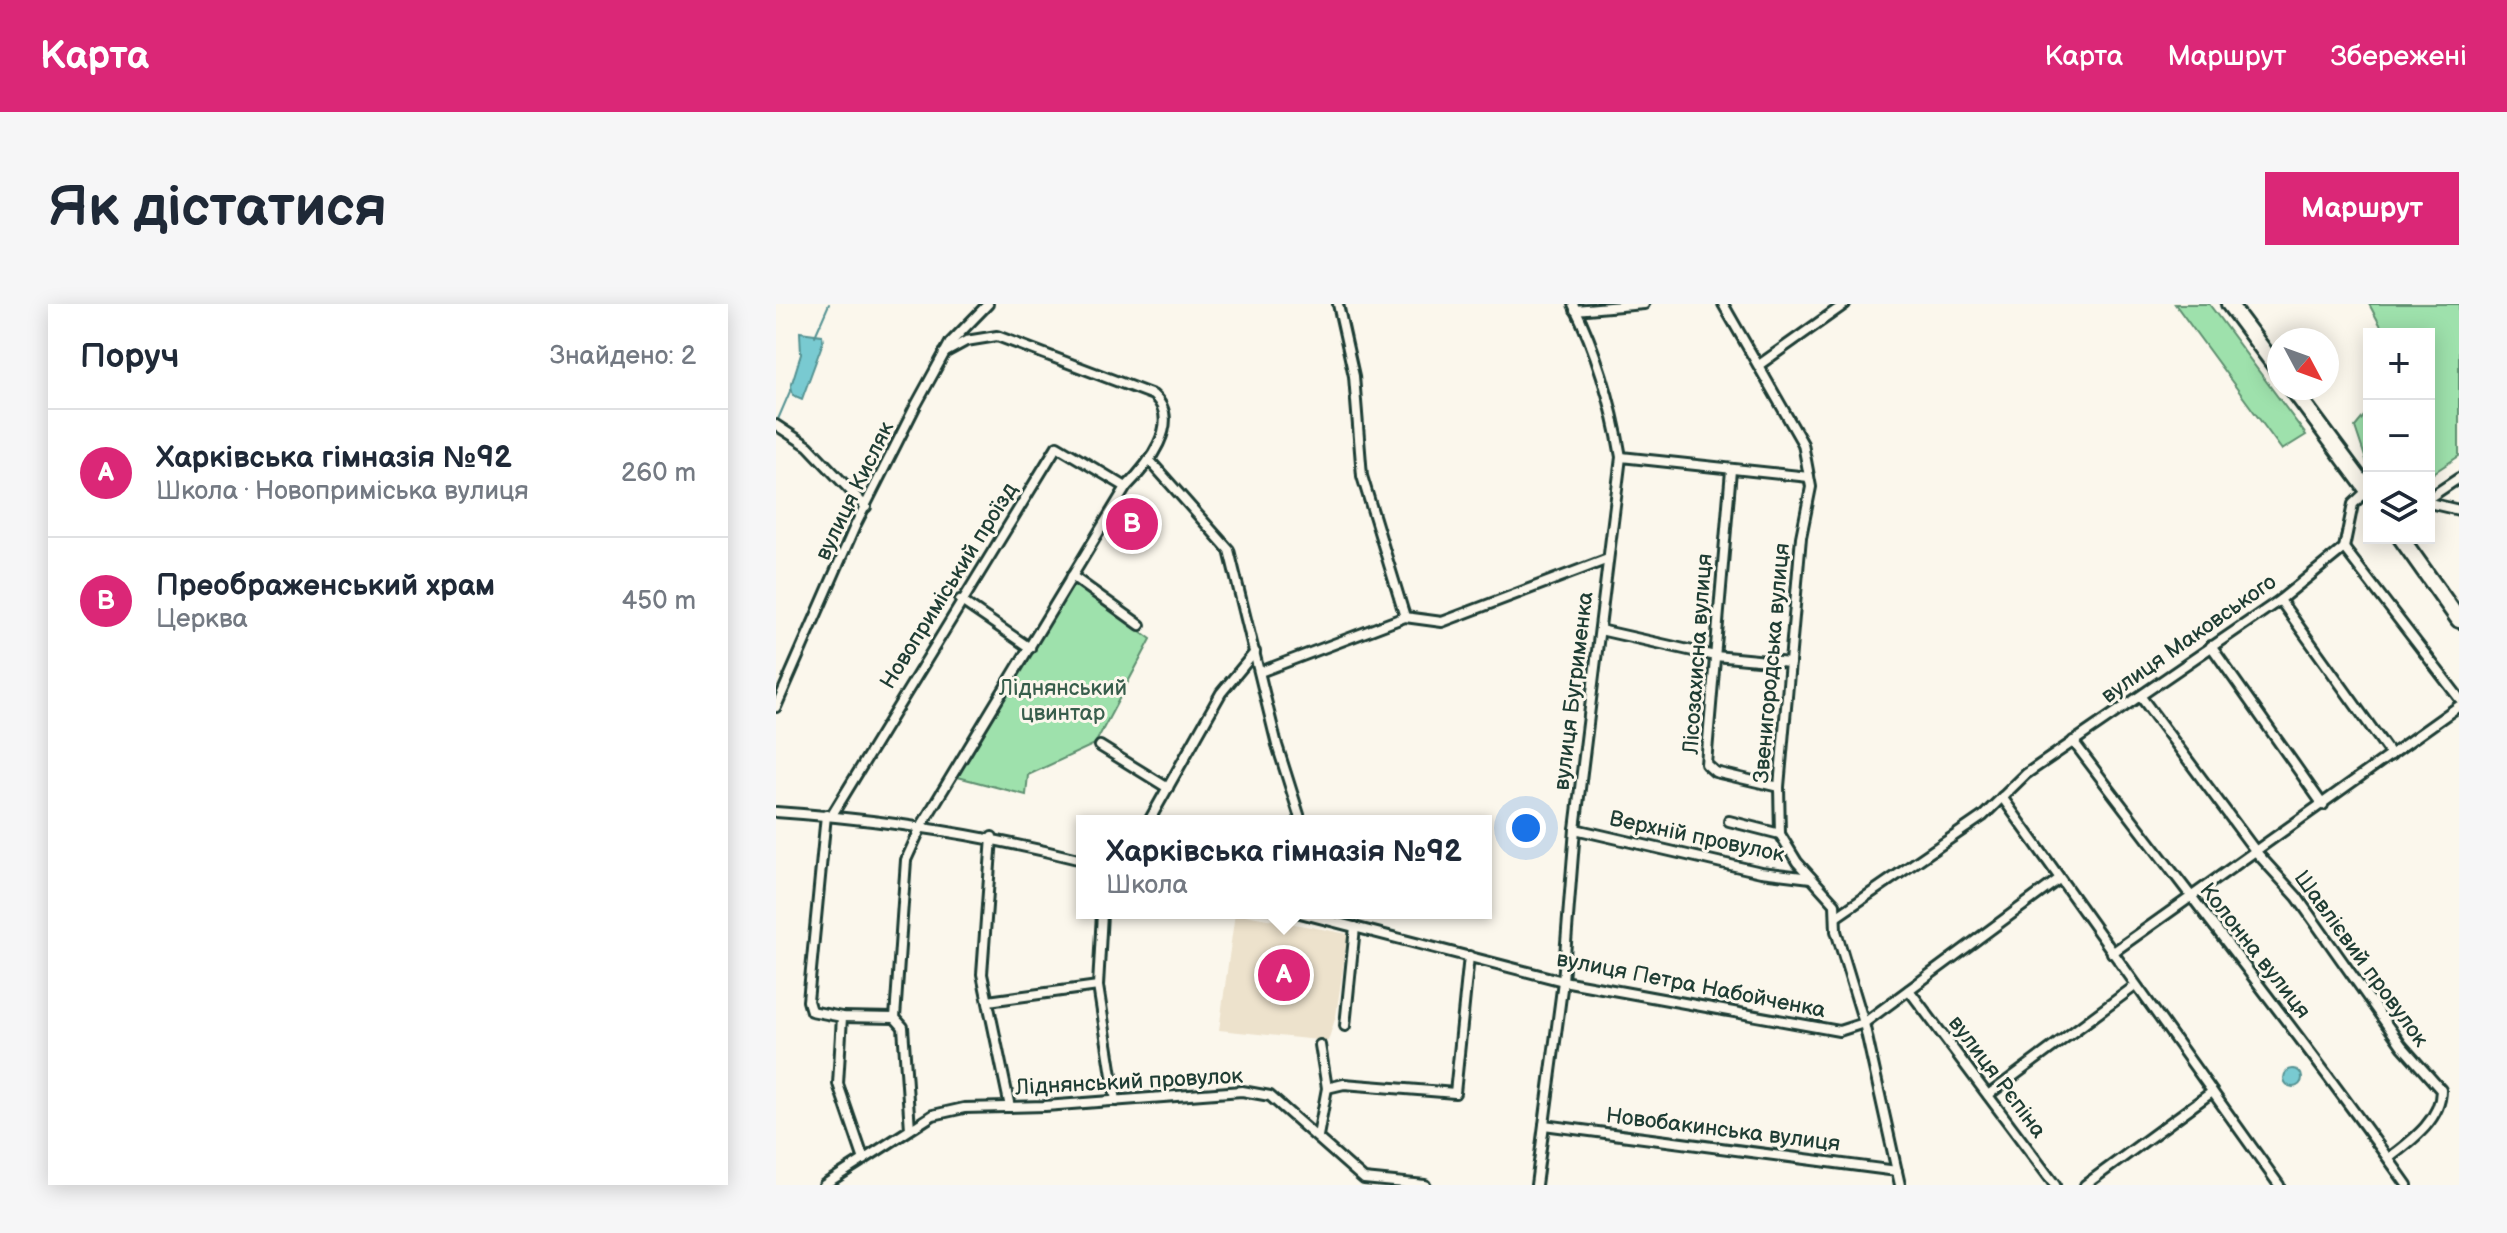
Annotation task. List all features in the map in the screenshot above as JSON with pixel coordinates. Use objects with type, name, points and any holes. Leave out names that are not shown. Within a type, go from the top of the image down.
[{"type":"highway","points":[[2229,304],[2267,355]]},
{"type":"highway","points":[[2301,400],[2363,483]]},
{"type":"highway","points":[[2405,544],[2459,620]]},
{"type":"street","name":"вулиця Кисляк","points":[[776,707],[866,507],[944,353],[957,333],[988,304]]},
{"type":"street","points":[[1338,304],[1354,376],[1362,476],[1405,617]]},
{"type":"street","points":[[1574,307],[1644,304]]},
{"type":"street","name":"Звенигородська вулиця","points":[[1723,304],[1803,444],[1809,477],[1779,787],[1780,834]]},
{"type":"street","points":[[1759,365],[1845,304]]},
{"type":"street","name":"вулиця Бугрименка","points":[[1536,1185],[1563,981],[1575,829],[1621,457],[1614,414],[1601,372],[1574,307]]},
{"type":"street","points":[[910,1129],[904,1034],[895,1018],[906,860],[922,825],[1126,487],[1151,462],[1164,417],[1153,395],[997,336],[966,341],[944,353]]},
{"type":"street","points":[[776,425],[808,446],[866,507]]},
{"type":"street","name":"Новоприміський проїзд","points":[[829,815],[1057,446],[1126,487]]},
{"type":"street","points":[[1621,457],[1809,477]]},
{"type":"street","points":[[1151,462],[1229,550],[1277,745],[1299,815]]},
{"type":"street","name":"Лісозахисна вулиця","points":[[1731,470],[1706,764],[1715,772],[1779,787]]},
{"type":"street","points":[[2435,496],[2459,478]]},
{"type":"street","points":[[2363,496],[2353,504],[2344,548],[2459,698]]},
{"type":"street","points":[[2435,503],[2459,510]]},
{"type":"street","name":"вулиця Маковського","points":[[1836,917],[1983,816],[2026,774],[2280,600],[2344,548]]},
{"type":"street","points":[[1260,672],[1405,617],[1442,622],[1608,559]]},
{"type":"street","points":[[1072,576],[1140,625]]},
{"type":"street","points":[[960,600],[1030,648]]},
{"type":"street","points":[[2280,600],[2391,755]]},
{"type":"street","points":[[1600,630],[1715,656],[1790,663]]},
{"type":"street","points":[[2211,646],[2323,805]]},
{"type":"street","points":[[1152,815],[1221,693],[1255,652]]},
{"type":"street","points":[[2141,697],[2257,853]]},
{"type":"street","points":[[2112,953],[2257,853],[2459,706]]},
{"type":"street","name":"Колонна вулиця","points":[[2073,741],[2191,899],[2348,1099],[2407,1185]]},
{"type":"street","points":[[1100,746],[1168,788]]},
{"type":"street","points":[[2002,797],[2279,1185]]},
{"type":"street","points":[[776,812],[922,825],[992,837],[1076,858]]},
{"type":"street","points":[[829,815],[808,1001],[811,1011],[842,1017],[895,1018]]},
{"type":"street","points":[[1729,821],[1780,834],[1811,878],[1835,904],[1836,931],[1864,1023],[1900,1185]]},
{"type":"street","name":"Верхній провулок","points":[[1575,829],[1761,872],[1811,878]]},
{"type":"street","points":[[992,837],[982,974],[1010,1107]]},
{"type":"street","name":"Шавлієвий провулок","points":[[2257,853],[2297,897],[2402,1046],[2441,1090],[2441,1103],[2420,1133],[2389,1158]]},
{"type":"street","name":"вулиця Петра Набойченка","points":[[1334,919],[1563,981],[1839,1031],[1864,1023],[2059,879]]},
{"type":"street","points":[[1102,919],[1098,986],[1116,1101]]},
{"type":"street","points":[[1345,1026],[1355,927]]},
{"type":"street","points":[[1327,1088],[1344,1084],[1455,1093],[1469,956]]},
{"type":"street","points":[[988,1001],[1098,986]]},
{"type":"street","points":[[1988,1095],[2135,986]]},
{"type":"street","name":"вулиця Рєпіна","points":[[1909,990],[2055,1185]]},
{"type":"street","points":[[842,1017],[838,1084],[864,1160]]},
{"type":"street","points":[[1318,1136],[1327,1088],[1320,1045]]},
{"type":"street","name":"Ліднянський провулок","points":[[824,1185],[933,1115],[964,1108],[1242,1091],[1270,1096],[1364,1179],[1425,1185]]},
{"type":"street","points":[[2085,1185],[2212,1092]]},
{"type":"street","name":"Новобакинська вулиця","points":[[1544,1125],[1897,1171]]},
{"type":"shaded area","points":[[1234,919],[1267,919],[1348,934],[1336,1016],[1328,1041],[1219,1030]]},
{"type":"green space","points":[[2175,304],[2209,304],[2267,382],[2267,400],[2280,400],[2306,435],[2282,450]]},
{"type":"green space","points":[[2369,304],[2459,304],[2459,456],[2435,472],[2435,328],[2382,328]]},
{"type":"green space","points":[[2363,417],[2363,451],[2355,427]]},
{"type":"green space","name":"Ліднянський цвинтар","points":[[1074,583],[1151,639],[1095,744],[1028,775],[1026,795],[958,777]]},
{"type":"water","points":[[800,332],[822,335],[823,342],[802,399],[793,395],[791,386],[801,354]]},
{"type":"water","points":[[2289,1069],[2297,1069],[2302,1078],[2300,1085],[2289,1087],[2284,1082],[2284,1074]]},
{"type":"waterway","points":[[815,336],[829,304]]},
{"type":"waterway","points":[[776,424],[791,389]]},
{"type":"place","name":"Преображенський храм","points":[[1132,524]]},
{"type":"place","name":"Харківська гімназія №92","points":[[1284,975]]}]
